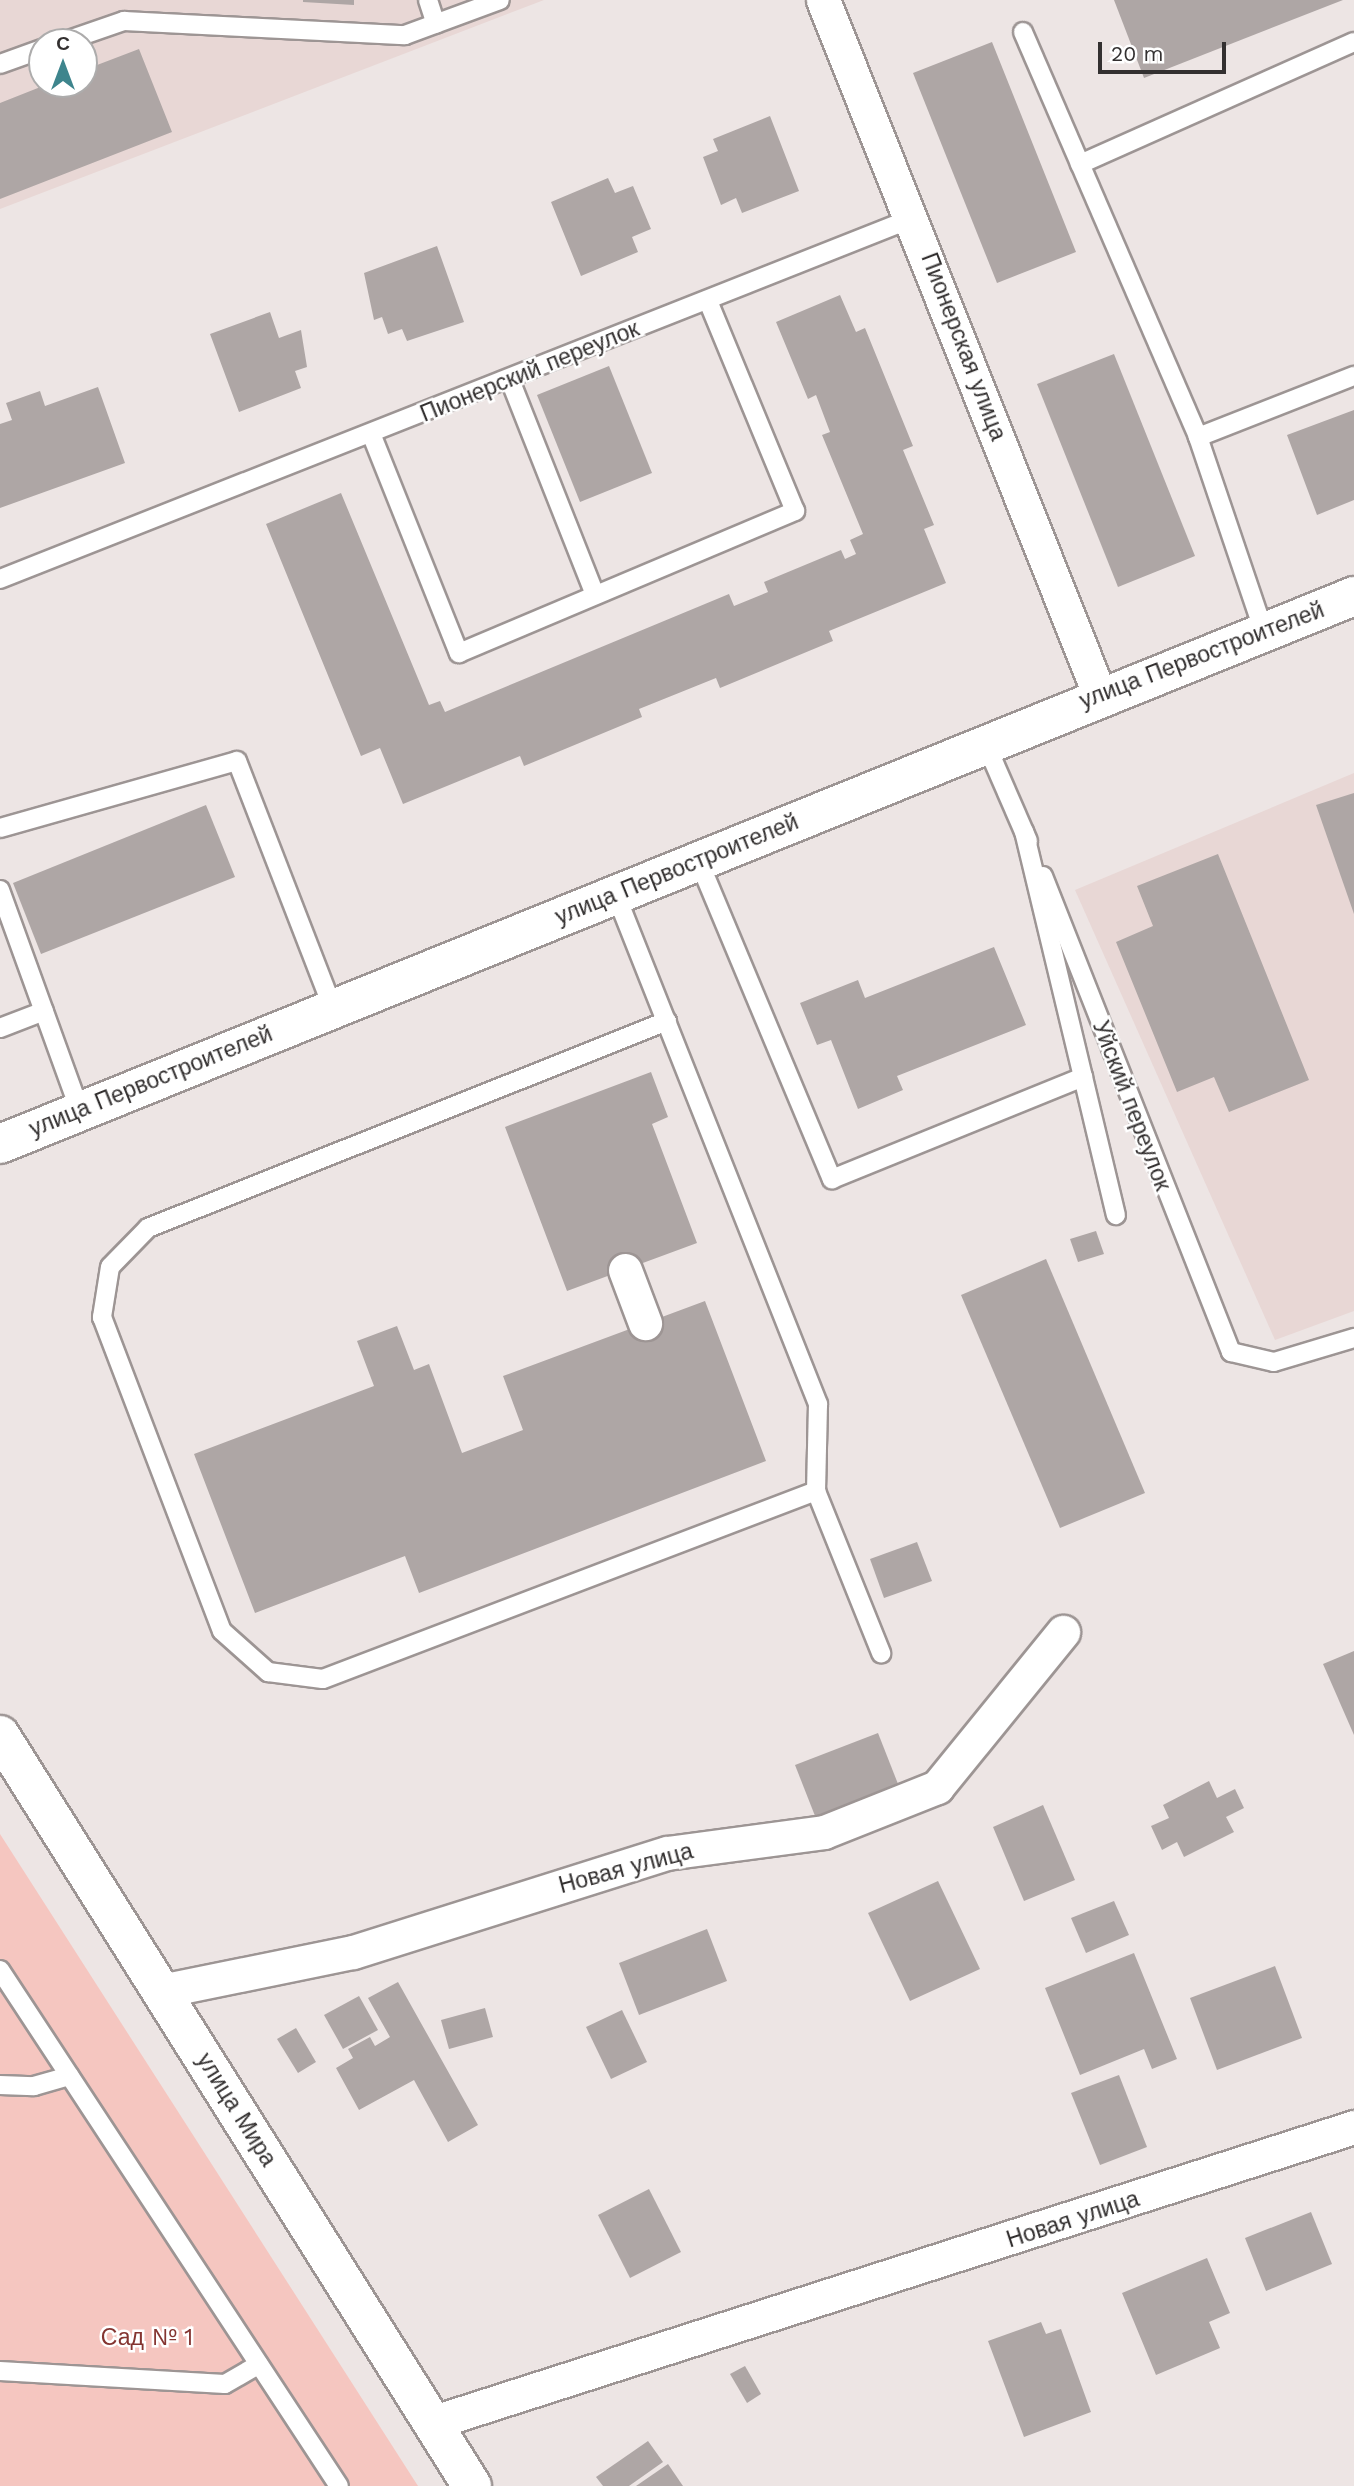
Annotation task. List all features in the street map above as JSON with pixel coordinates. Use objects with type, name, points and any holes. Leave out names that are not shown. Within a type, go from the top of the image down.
[{"type":"main road","name":"улица Первостроителей","points":[[0,1144],[616,895],[700,864],[985,741],[1354,596]]},
{"type":"main road","name":"улица Мира","points":[[0,1735],[472,2486]]},
{"type":"street","name":"Пионерская улица","points":[[823,0],[913,218],[1100,696]]},
{"type":"street","points":[[625,1270],[645,1323]]},
{"type":"street","name":"Новая улица","points":[[161,1991],[353,1952],[667,1853],[824,1832],[937,1787],[1063,1632]]},
{"type":"street","name":"Новая улица","points":[[431,2423],[1354,2127]]},
{"type":"lane","points":[[428,0],[436,24]]},
{"type":"lane","points":[[98,30],[124,21],[405,35],[500,0]]},
{"type":"lane","points":[[1023,32],[1198,436],[1264,632]]},
{"type":"lane","points":[[1080,164],[1354,42]]},
{"type":"lane","points":[[0,64],[28,54]]},
{"type":"lane","name":"Пионерский переулок","points":[[0,579],[372,436],[913,218]]},
{"type":"lane","points":[[372,436],[459,653],[795,511],[708,301]]},
{"type":"lane","points":[[1198,436],[1354,376]]},
{"type":"lane","points":[[510,380],[595,595]]},
{"type":"lane","name":"Уйский переулок","points":[[985,741],[1024,832],[1231,1352],[1274,1362],[1354,1338]]},
{"type":"lane","points":[[0,828],[237,761],[334,1008]]},
{"type":"lane","points":[[1024,832],[1116,1215]]},
{"type":"lane","points":[[700,864],[832,1179],[1083,1077]]},
{"type":"lane","points":[[0,890],[80,1111]]},
{"type":"lane","points":[[616,895],[818,1404],[816,1490],[881,1653]]},
{"type":"lane","points":[[0,1028],[44,1011]]},
{"type":"lane","points":[[667,1021],[148,1228],[110,1267],[102,1317],[222,1631],[268,1672],[323,1679],[816,1490]]},
{"type":"lane","points":[[0,1970],[339,2486]]},
{"type":"lane","points":[[0,2085],[34,2086],[70,2076]]},
{"type":"lane","points":[[0,2371],[225,2384],[259,2364]]},
{"type":"shaded area","points":[[0,0],[544,0],[0,209]]},
{"type":"shaded area","points":[[1354,773],[1354,1311],[1275,1340],[1075,890]]},
{"type":"green space","name":"Сад № 1","points":[[0,1834],[418,2486],[0,2486]]},
{"type":"building","points":[[354,0],[354,5],[303,2]]},
{"type":"building","points":[[1114,0],[1343,0],[1144,78]]},
{"type":"building","points":[[992,42],[1076,252],[997,283],[913,73]]},
{"type":"building","points":[[139,49],[172,132],[0,199],[0,103],[28,92],[28,98],[98,98],[98,65]]},
{"type":"building","points":[[770,116],[799,191],[742,213],[736,198],[721,205],[703,157],[718,151],[713,139]]},
{"type":"building","points":[[608,178],[615,193],[633,186],[651,229],[632,237],[638,252],[581,276],[551,202]]},
{"type":"building","points":[[437,246],[464,322],[407,341],[402,329],[388,334],[382,317],[374,320],[364,273]]},
{"type":"building","points":[[840,295],[856,332],[865,328],[913,446],[903,450],[934,525],[924,529],[946,583],[829,631],[833,641],[720,688],[716,678],[639,709],[642,717],[524,766],[520,756],[403,804],[380,748],[361,756],[266,524],[341,493],[429,705],[440,701],[445,712],[729,594],[734,606],[768,592],[764,582],[841,550],[845,559],[856,554],[850,540],[863,534],[822,435],[830,432],[816,395],[808,399],[776,322]]},
{"type":"building","points":[[270,312],[279,338],[301,330],[307,367],[295,371],[301,388],[239,412],[210,334]]},
{"type":"building","points":[[1114,354],[1195,556],[1118,587],[1037,384]]},
{"type":"building","points":[[609,366],[652,473],[580,502],[537,395]]},
{"type":"building","points":[[98,387],[125,463],[0,508],[0,424],[12,420],[6,403],[40,391],[45,406]]},
{"type":"building","points":[[1354,410],[1354,500],[1317,515],[1287,435]]},
{"type":"building","points":[[1354,793],[1354,914],[1316,805]]},
{"type":"building","points":[[206,805],[235,877],[41,954],[13,883]]},
{"type":"building","points":[[1218,854],[1309,1080],[1229,1112],[1214,1077],[1177,1092],[1116,942],[1153,926],[1137,886]]},
{"type":"building","points":[[994,947],[1026,1025],[897,1076],[903,1090],[858,1109],[831,1040],[817,1045],[800,1003],[858,980],[865,998]]},
{"type":"building","points":[[651,1072],[668,1117],[652,1124],[697,1243],[567,1291],[505,1127]]},
{"type":"building","points":[[1096,1231],[1104,1254],[1078,1262],[1070,1239]]},
{"type":"building","points":[[1046,1259],[1145,1493],[1060,1528],[961,1295]]},
{"type":"building","points":[[705,1301],[766,1461],[419,1593],[405,1556],[255,1613],[194,1454],[374,1386],[357,1341],[397,1326],[414,1370],[429,1364],[462,1453],[523,1430],[503,1376]]},
{"type":"building","points":[[917,1542],[932,1581],[884,1598],[870,1559]]},
{"type":"building","points":[[1354,1651],[1354,1735],[1323,1664]]},
{"type":"building","points":[[878,1733],[900,1789],[817,1821],[795,1765]]},
{"type":"building","points":[[1209,1781],[1217,1798],[1235,1789],[1244,1808],[1226,1817],[1234,1832],[1184,1857],[1177,1842],[1162,1850],[1151,1826],[1169,1818],[1163,1805]]},
{"type":"building","points":[[1043,1805],[1075,1880],[1024,1901],[993,1827]]},
{"type":"building","points":[[938,1881],[980,1969],[910,2001],[868,1913]]},
{"type":"building","points":[[1114,1901],[1129,1935],[1086,1953],[1071,1918]]},
{"type":"building","points":[[707,1929],[727,1981],[639,2015],[619,1963]]},
{"type":"building","points":[[1134,1953],[1177,2059],[1152,2069],[1144,2049],[1080,2075],[1045,1988]]},
{"type":"building","points":[[1275,1966],[1302,2038],[1217,2070],[1190,1998]]},
{"type":"building","points":[[398,1982],[478,2125],[448,2142],[414,2080],[359,2110],[336,2068],[353,2058],[348,2049],[370,2037],[375,2046],[390,2037],[368,1998]]},
{"type":"building","points":[[359,1996],[378,2030],[343,2049],[324,2015]]},
{"type":"building","points":[[485,2008],[493,2037],[449,2049],[441,2020]]},
{"type":"building","points":[[622,2010],[647,2062],[611,2079],[586,2027]]},
{"type":"building","points":[[296,2028],[316,2062],[298,2073],[277,2039]]},
{"type":"building","points":[[1119,2075],[1147,2147],[1100,2165],[1071,2093]]},
{"type":"building","points":[[649,2189],[681,2252],[630,2278],[598,2215]]},
{"type":"building","points":[[1311,2212],[1332,2264],[1266,2291],[1245,2238]]},
{"type":"building","points":[[1207,2258],[1230,2313],[1209,2322],[1220,2348],[1156,2375],[1122,2293]]},
{"type":"building","points":[[1041,2322],[1046,2334],[1061,2329],[1091,2412],[1024,2437],[988,2341]]},
{"type":"building","points":[[745,2366],[761,2394],[747,2403],[730,2374]]},
{"type":"building","points":[[648,2441],[663,2462],[629,2486],[603,2486],[596,2477]]},
{"type":"building","points":[[668,2464],[683,2486],[636,2486]]}]
